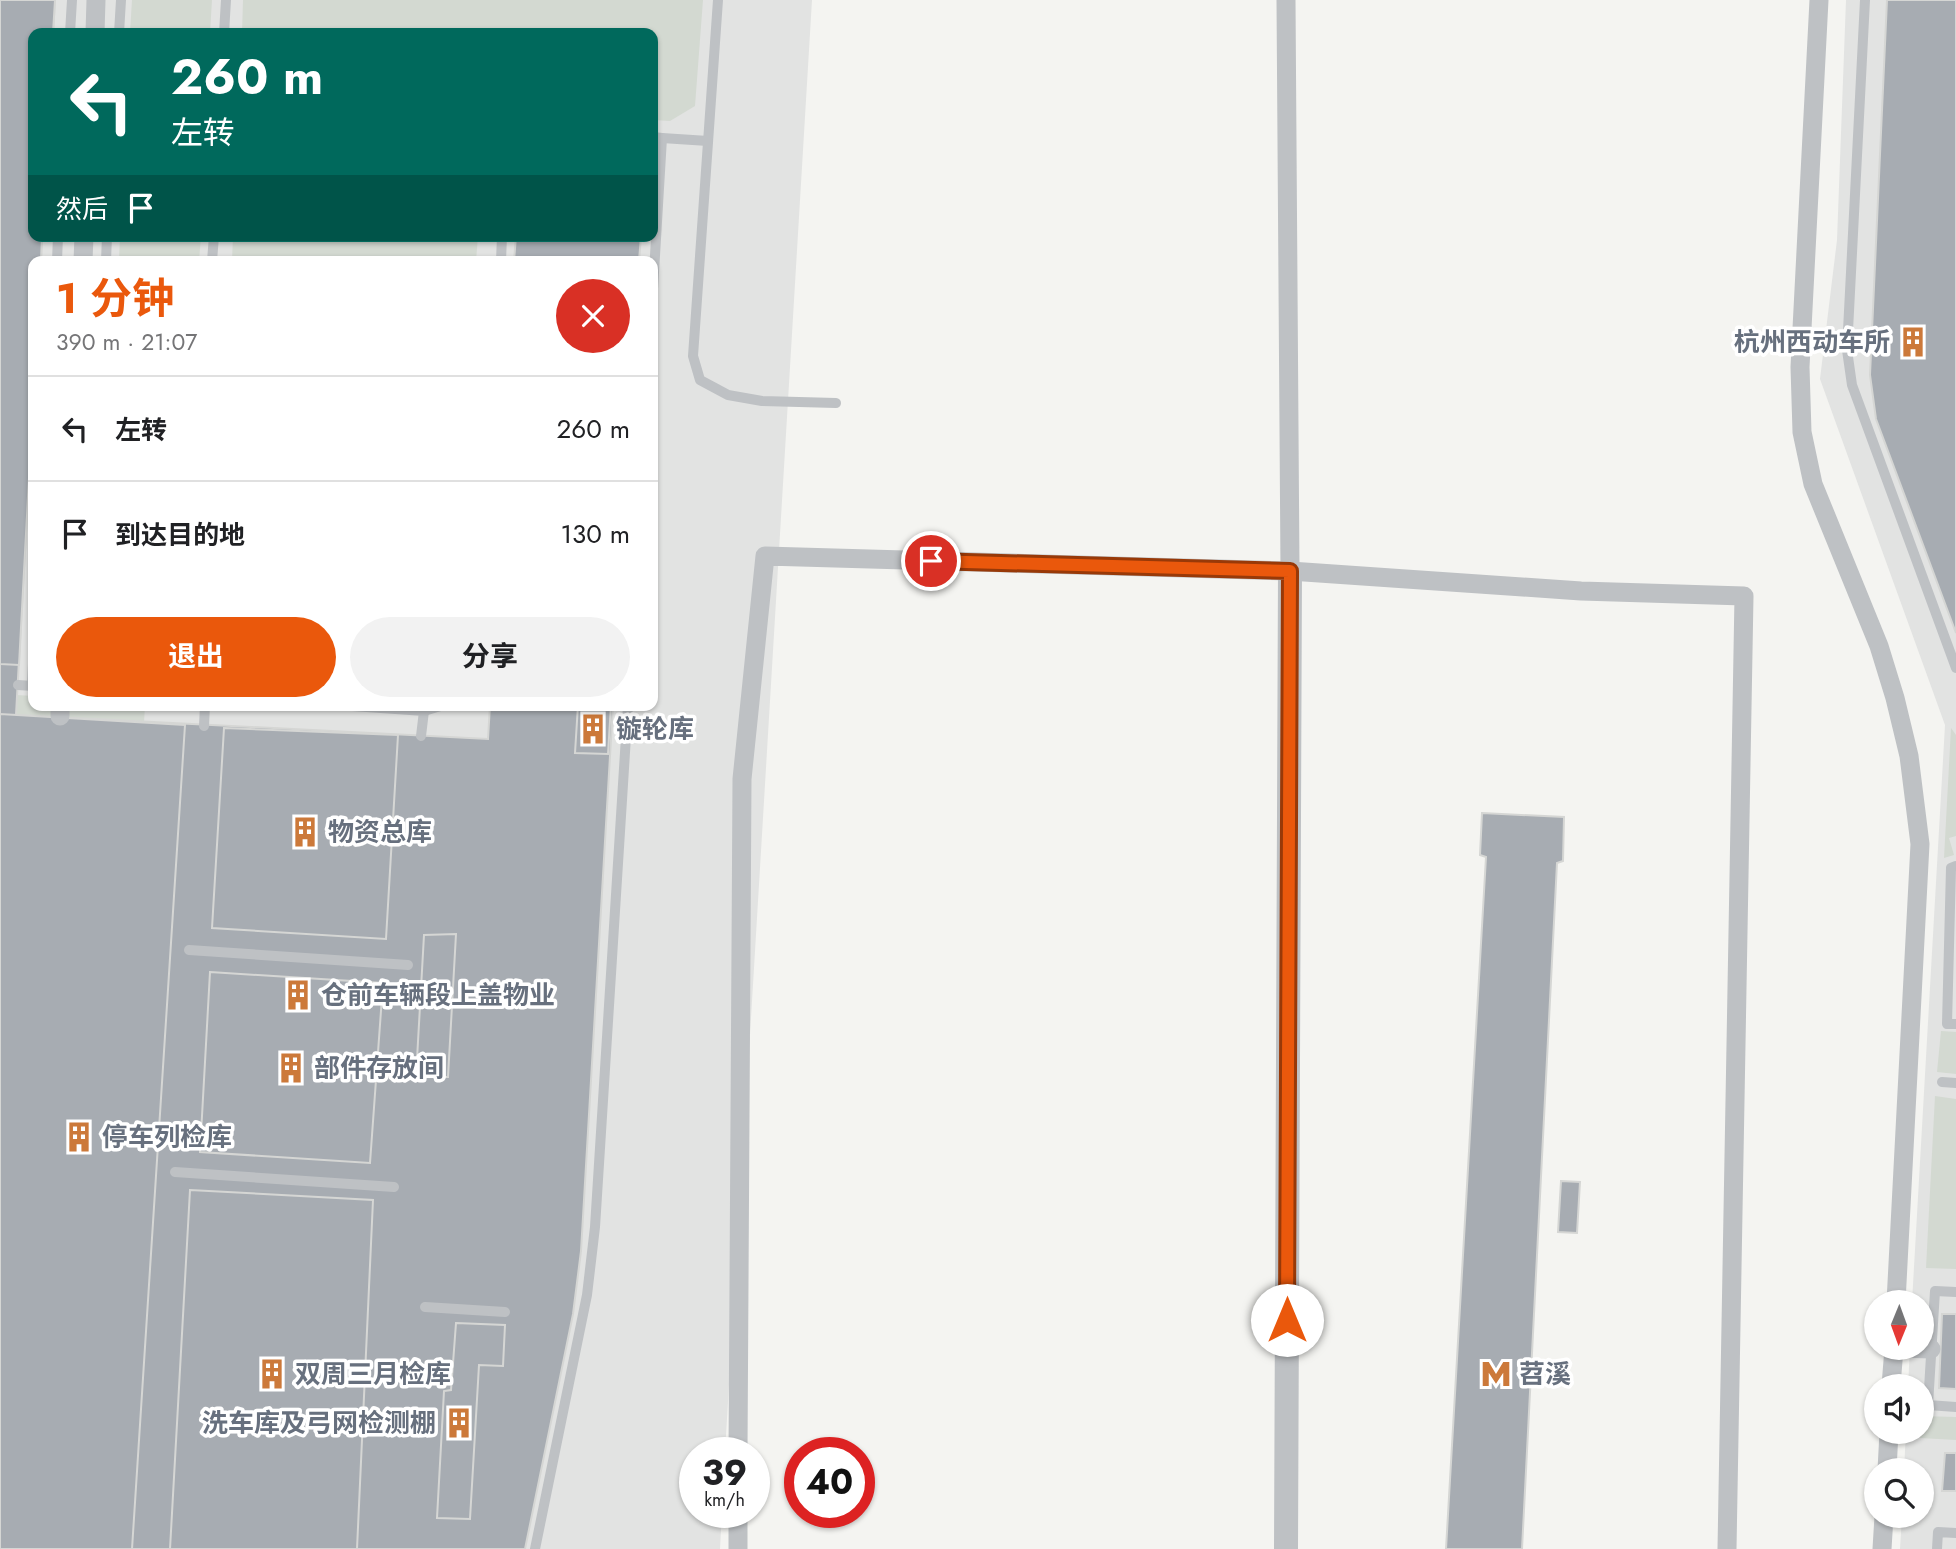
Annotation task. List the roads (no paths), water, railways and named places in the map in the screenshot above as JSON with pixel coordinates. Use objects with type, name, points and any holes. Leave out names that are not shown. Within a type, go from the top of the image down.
[{"type":"street","points":[[95,28],[96,0]]},
{"type":"street","points":[[1286,0],[1290,571],[1286,1549]]},
{"type":"street","points":[[1819,0],[1800,367],[1802,432],[1813,484],[1879,646],[1895,698],[1909,756],[1920,844],[1897,1290]]},
{"type":"street","points":[[738,1437],[742,779],[765,556],[1290,571],[1581,591],[1744,596],[1727,1549]]},
{"type":"street","points":[[738,1528],[738,1549]]},
{"type":"street","points":[[1882,1549],[1883,1528]]},
{"type":"lane","points":[[70,28],[72,0]]},
{"type":"lane","points":[[119,28],[121,0]]},
{"type":"lane","points":[[224,28],[226,0]]},
{"type":"lane","points":[[718,0],[693,356],[700,380],[728,395],[762,401],[836,403]]},
{"type":"lane","points":[[1865,0],[1847,350],[1852,385],[1956,668]]},
{"type":"lane","points":[[658,138],[708,141]]},
{"type":"lane","points":[[18,685],[28,686]]},
{"type":"lane","points":[[204,726],[205,711]]},
{"type":"lane","points":[[421,736],[424,711]]},
{"type":"lane","points":[[535,1549],[587,1295],[595,1227],[628,711]]},
{"type":"lane","points":[[1956,866],[1951,868],[1947,1024],[1956,1024]]},
{"type":"lane","points":[[189,950],[408,965]]},
{"type":"lane","points":[[1942,1082],[1956,1083]]},
{"type":"lane","points":[[175,1172],[394,1187]]},
{"type":"lane","points":[[1934,1306],[1935,1291],[1956,1292]]},
{"type":"lane","points":[[425,1307],[505,1312]]},
{"type":"lane","points":[[1930,1360],[1928,1405],[1956,1407]]},
{"type":"lane","points":[[1937,1549],[1938,1532],[1956,1533]]},
{"type":"place","name":"杭州西动车所","points":[[1913,342]]},
{"type":"place","name":"镟轮库","points":[[593,729]]},
{"type":"place","name":"物资总库","points":[[305,832]]},
{"type":"place","name":"仓前车辆段上盖物业","points":[[298,995]]},
{"type":"place","name":"部件存放间","points":[[291,1068]]},
{"type":"place","name":"停车列检库","points":[[79,1137]]},
{"type":"place","name":"双周三月检库","points":[[272,1374]]},
{"type":"place","name":"苕溪","points":[[1496,1374]]},
{"type":"place","name":"洗车库及弓网检测棚","points":[[459,1423]]}]
